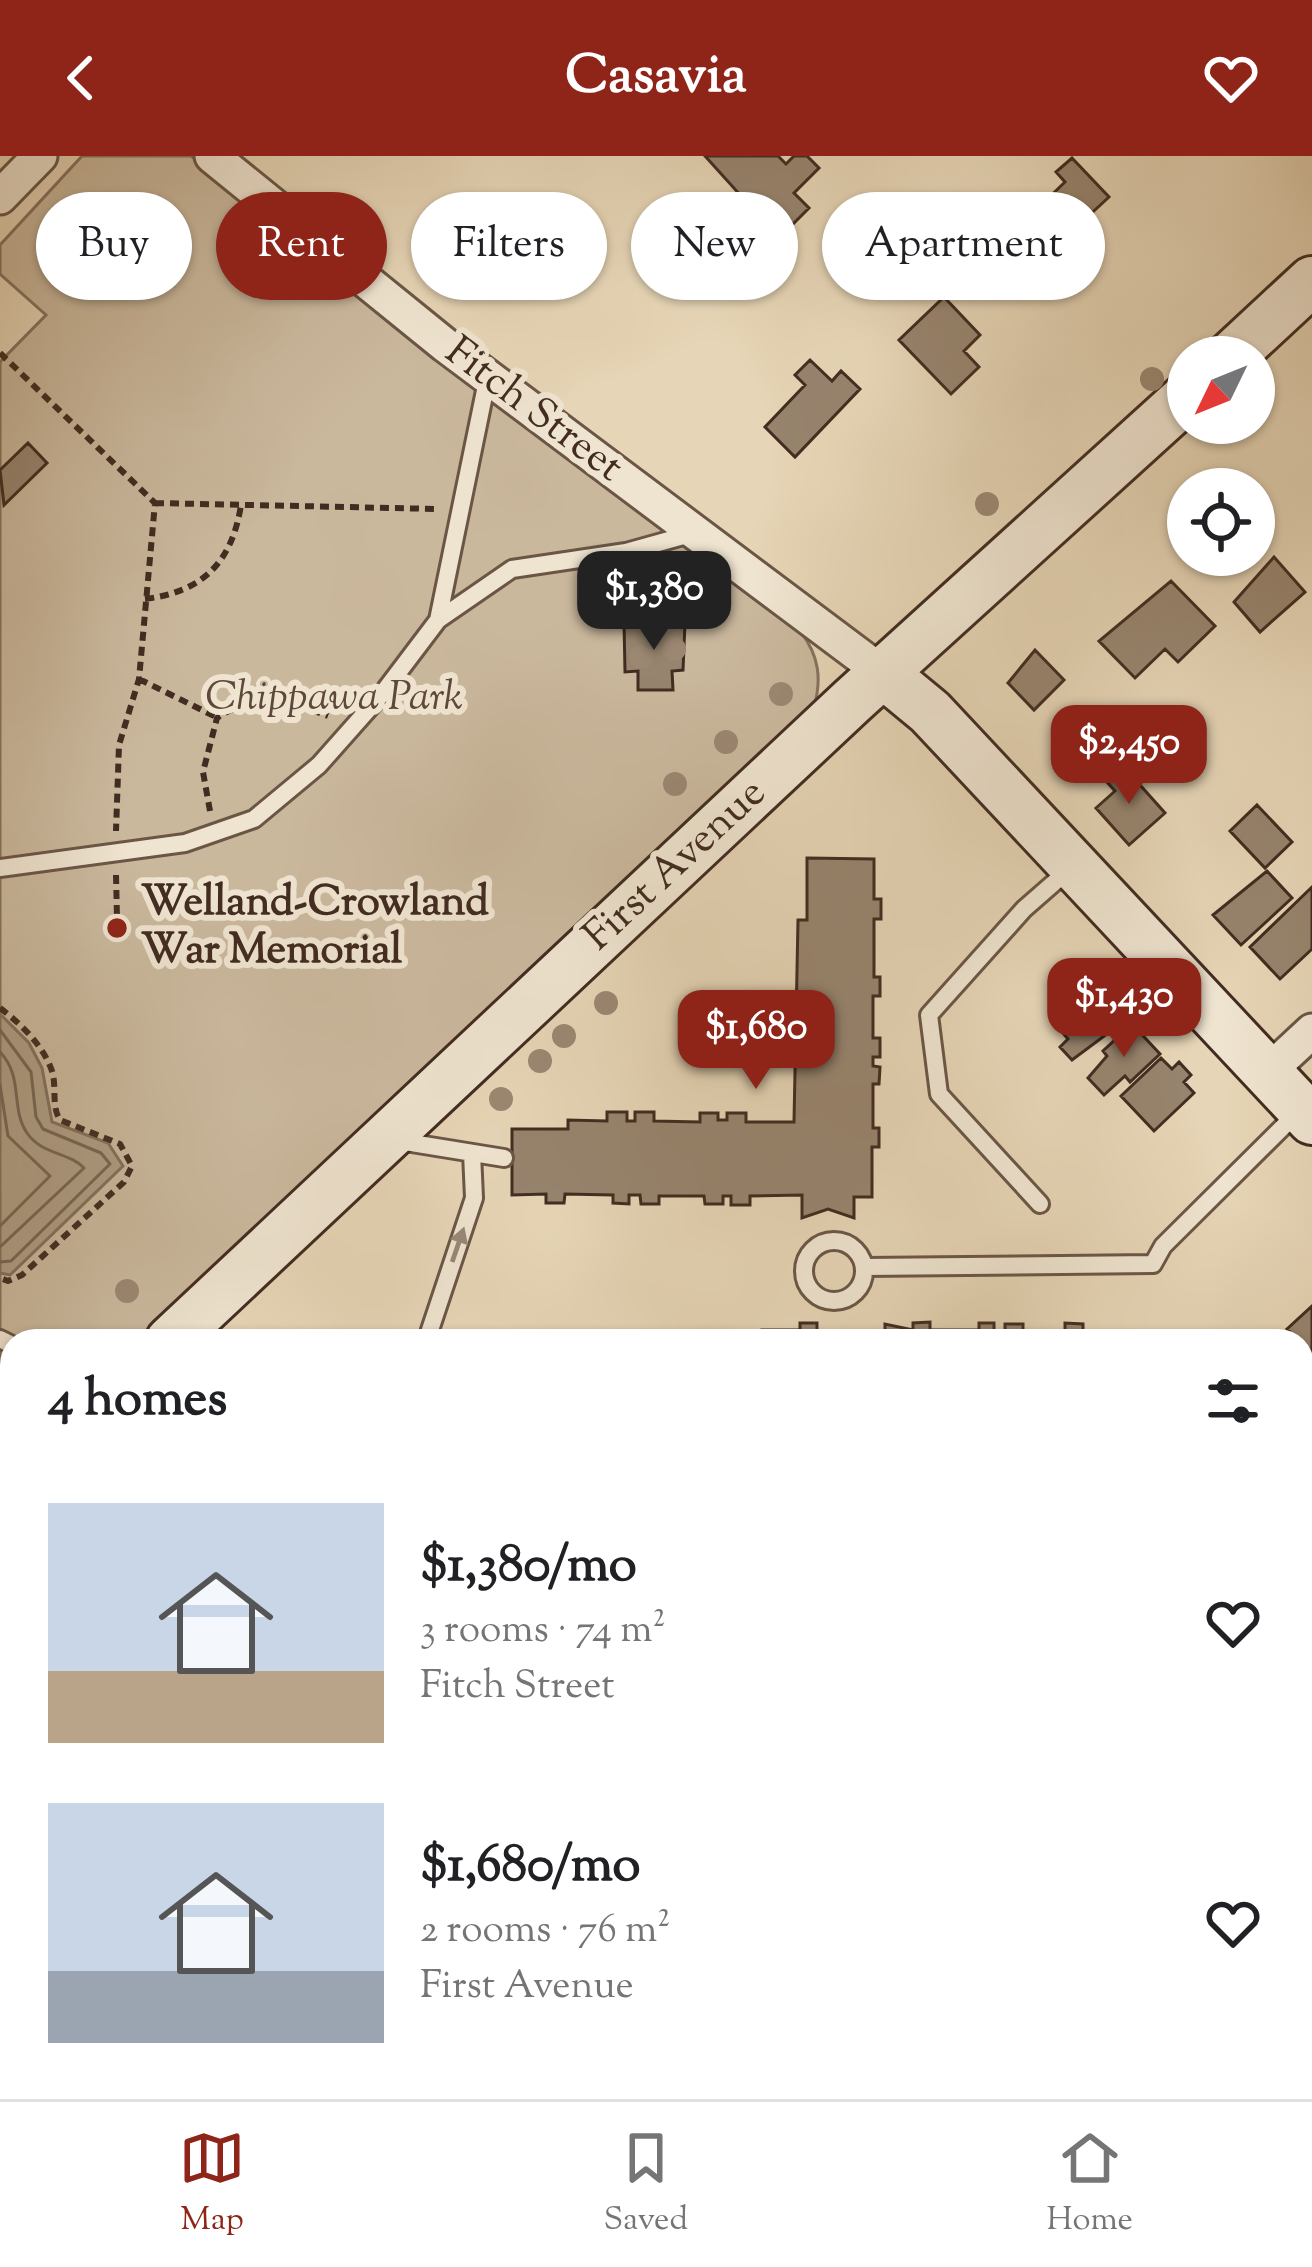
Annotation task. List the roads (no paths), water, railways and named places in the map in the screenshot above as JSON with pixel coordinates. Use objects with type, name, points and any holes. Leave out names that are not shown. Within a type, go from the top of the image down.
[{"type":"street","points":[[0,197],[40,156]]},
{"type":"street","name":"Fitch Street","points":[[212,156],[488,376],[930,712],[1307,1114]]},
{"type":"street","points":[[1253,336],[1312,281]]},
{"type":"street","name":"First Avenue","points":[[183,1329],[1167,415]]},
{"type":"street","points":[[1268,1072],[1312,1031]]},
{"type":"lane","points":[[438,620],[457,509],[488,376]]},
{"type":"lane","points":[[0,868],[185,843],[254,819],[319,765],[438,620],[512,569],[626,552],[695,532]]},
{"type":"lane","points":[[1040,1204],[939,1094],[928,1016],[1024,909],[1073,866]]},
{"type":"lane","points":[[864,1267],[1153,1264],[1163,1246],[1307,1114]]},
{"type":"lane","points":[[386,1139],[505,1158]]},
{"type":"lane","points":[[430,1329],[474,1198],[472,1153]]},
{"type":"water","points":[[0,1014],[29,1043],[42,1068],[52,1122],[108,1143],[123,1166],[10,1275],[0,1273]]},
{"type":"place","name":"Welland-Crowland War Memorial","points":[[117,928]]},
{"type":"park label","name":"Chippawa Park","points":[[334,699]]}]
